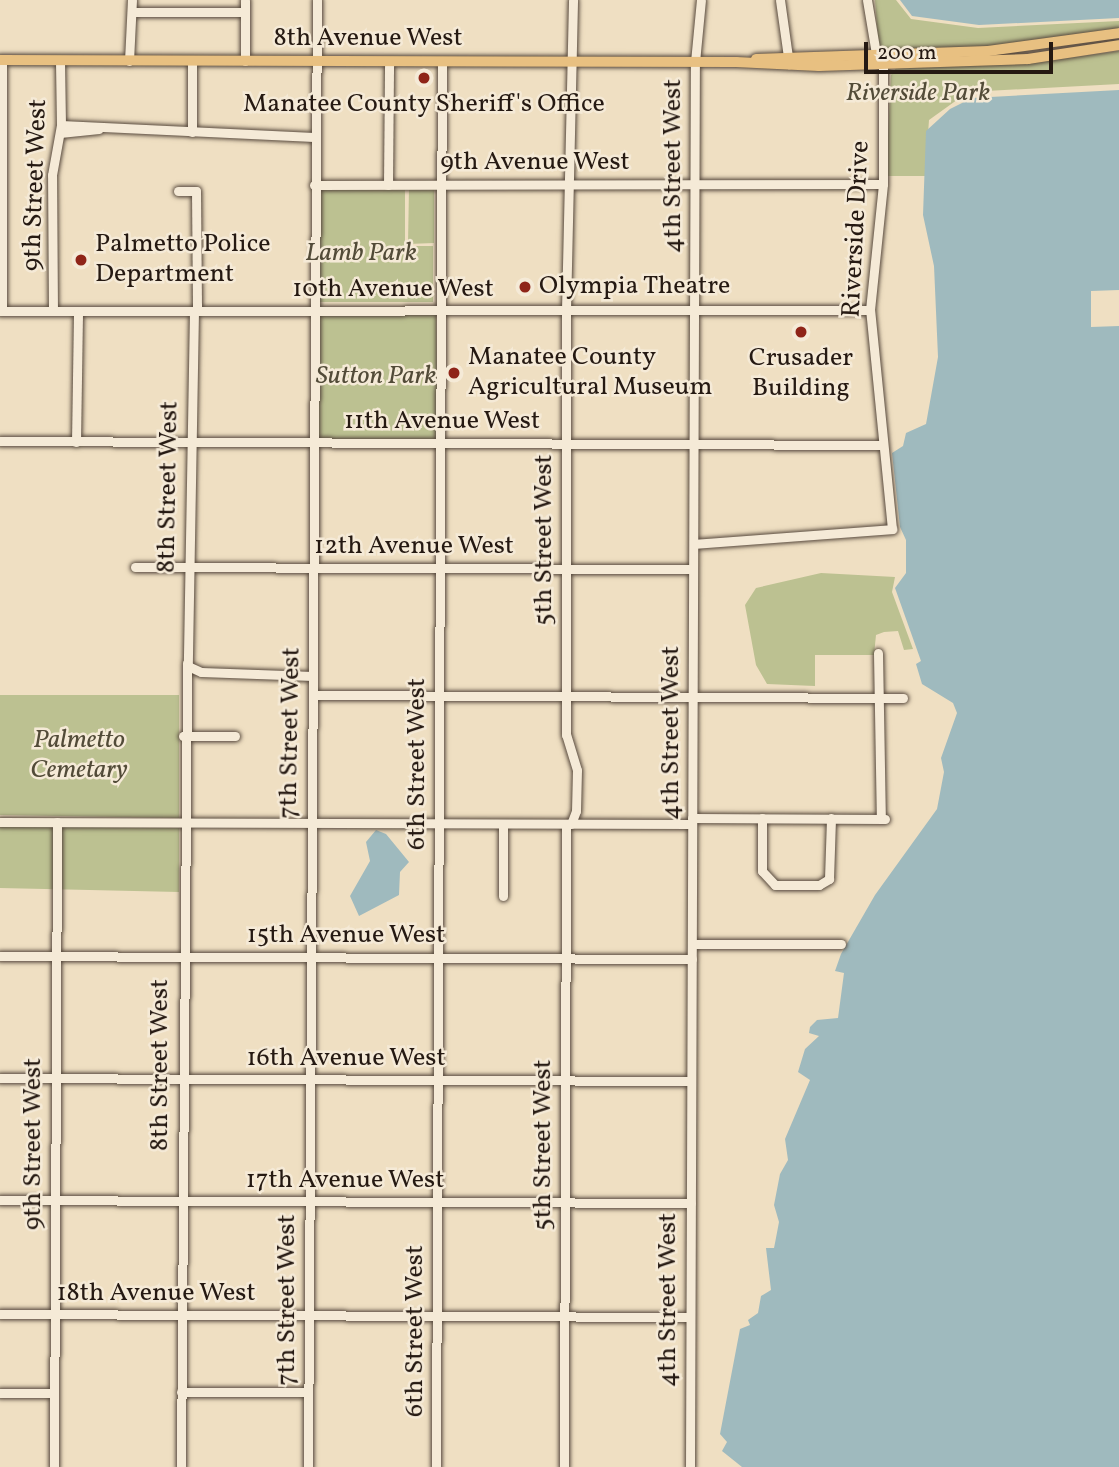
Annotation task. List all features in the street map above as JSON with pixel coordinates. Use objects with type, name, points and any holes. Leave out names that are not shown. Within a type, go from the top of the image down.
[{"type":"main road","name":"8th Avenue West","points":[[1,60],[789,61],[876,54],[988,51],[1119,33]]},
{"type":"main road","name":"8th Avenue West","points":[[789,61],[819,66],[1028,59],[1119,45]]},
{"type":"main road","points":[[883,65],[894,58],[988,51]]},
{"type":"main road","points":[[819,66],[868,60],[876,54]]},
{"type":"street","points":[[129,61],[132,0]]},
{"type":"street","points":[[244,61],[245,0]]},
{"type":"street","name":"7th Street West","points":[[308,1467],[314,137],[317,0]]},
{"type":"street","name":"5th Street West","points":[[564,1467],[568,824],[576,811],[577,770],[566,735],[566,310],[573,0]]},
{"type":"street","name":"4th Street West","points":[[690,1467],[695,62],[701,0]]},
{"type":"street","points":[[780,0],[789,61]]},
{"type":"street","points":[[867,0],[876,54]]},
{"type":"street","points":[[132,12],[245,12]]},
{"type":"street","points":[[1,60],[1,310]]},
{"type":"street","name":"9th Street West","points":[[53,311],[52,175],[60,129],[60,60]]},
{"type":"street","points":[[192,61],[192,132]]},
{"type":"street","points":[[388,185],[389,61]]},
{"type":"street","name":"6th Street West","points":[[436,1467],[442,61]]},
{"type":"street","name":"Riverside Drive","points":[[694,544],[892,529],[870,310],[883,184],[883,65]]},
{"type":"street","points":[[60,129],[314,137]]},
{"type":"street","name":"9th Avenue West","points":[[314,185],[883,184]]},
{"type":"street","name":"8th Street West","points":[[178,191],[197,191],[188,664],[184,736],[181,1467]]},
{"type":"street","name":"10th Avenue West","points":[[1,310],[870,310]]},
{"type":"street","points":[[76,442],[78,311]]},
{"type":"street","name":"11th Avenue West","points":[[0,441],[883,445]]},
{"type":"street","name":"12th Avenue West","points":[[135,567],[693,569]]},
{"type":"street","points":[[0,822],[568,824],[762,818],[883,818],[878,653]]},
{"type":"street","points":[[188,664],[201,672],[313,676]]},
{"type":"street","points":[[313,695],[903,698]]},
{"type":"street","points":[[184,736],[235,736]]},
{"type":"street","points":[[762,818],[762,871],[775,885],[819,885],[829,879],[831,818]]},
{"type":"street","name":"9th Street West","points":[[54,1467],[57,822]]},
{"type":"street","points":[[503,824],[503,897]]},
{"type":"street","points":[[692,944],[841,944]]},
{"type":"street","name":"15th Avenue West","points":[[0,956],[692,958]]},
{"type":"street","name":"16th Avenue West","points":[[0,1078],[691,1081]]},
{"type":"street","name":"17th Avenue West","points":[[0,1200],[691,1203]]},
{"type":"street","name":"18th Avenue West","points":[[0,1314],[690,1317]]},
{"type":"street","points":[[181,1392],[308,1392]]},
{"type":"street","points":[[0,1393],[54,1393]]},
{"type":"green space","points":[[875,0],[896,0],[911,19],[978,28],[1119,21],[1119,30],[1025,45],[879,51]]},
{"type":"green space","name":"Riverside Park","points":[[1119,51],[1119,84],[968,92],[929,120],[925,176],[886,176],[891,75],[896,68],[1046,61]]},
{"type":"green space","name":"Lamb Park","points":[[316,187],[405,188],[405,246],[433,246],[433,302],[317,302]]},
{"type":"green space","points":[[409,188],[434,188],[434,243],[408,244]]},
{"type":"green space","name":"Sutton Park","points":[[316,313],[436,314],[438,440],[316,441]]},
{"type":"green space","points":[[821,573],[895,577],[892,592],[913,649],[904,650],[898,631],[884,632],[876,635],[874,655],[815,655],[815,686],[767,684],[756,665],[745,605],[756,588]]},
{"type":"green space","name":"Palmetto Cemetary","points":[[0,695],[179,695],[179,818],[0,815]]},
{"type":"green space","points":[[0,826],[179,828],[179,892],[0,888]]},
{"type":"water","points":[[900,0],[1119,0],[1119,18],[979,25],[912,16]]},
{"type":"water","points":[[1119,90],[1119,1467],[742,1467],[722,1451],[727,1442],[720,1434],[740,1329],[750,1325],[748,1320],[758,1313],[761,1296],[771,1290],[766,1248],[774,1248],[779,1222],[774,1205],[780,1174],[788,1160],[785,1139],[810,1080],[798,1072],[805,1049],[819,1036],[809,1033],[810,1027],[817,1020],[838,1018],[844,973],[835,971],[841,954],[875,895],[937,809],[944,772],[941,758],[957,713],[953,703],[922,684],[916,664],[921,661],[895,588],[906,573],[906,540],[900,527],[892,453],[903,446],[906,433],[926,424],[938,357],[934,266],[923,215],[926,131],[950,109],[972,98]]},
{"type":"water","points":[[376,830],[386,834],[409,862],[400,872],[399,895],[359,916],[350,896],[370,861],[366,842]]},
{"type":"pier","points":[[1119,290],[1119,326],[1091,327],[1091,291]]},
{"type":"place","name":"Manatee County Sheriff's Office","points":[[424,78]]},
{"type":"place","name":"Palmetto Police Department","points":[[81,260]]},
{"type":"place","name":"Olympia Theatre","points":[[525,287]]},
{"type":"place","name":"Crusader Building","points":[[801,332]]},
{"type":"place","name":"Manatee County Agricultural Museum","points":[[454,373]]}]
